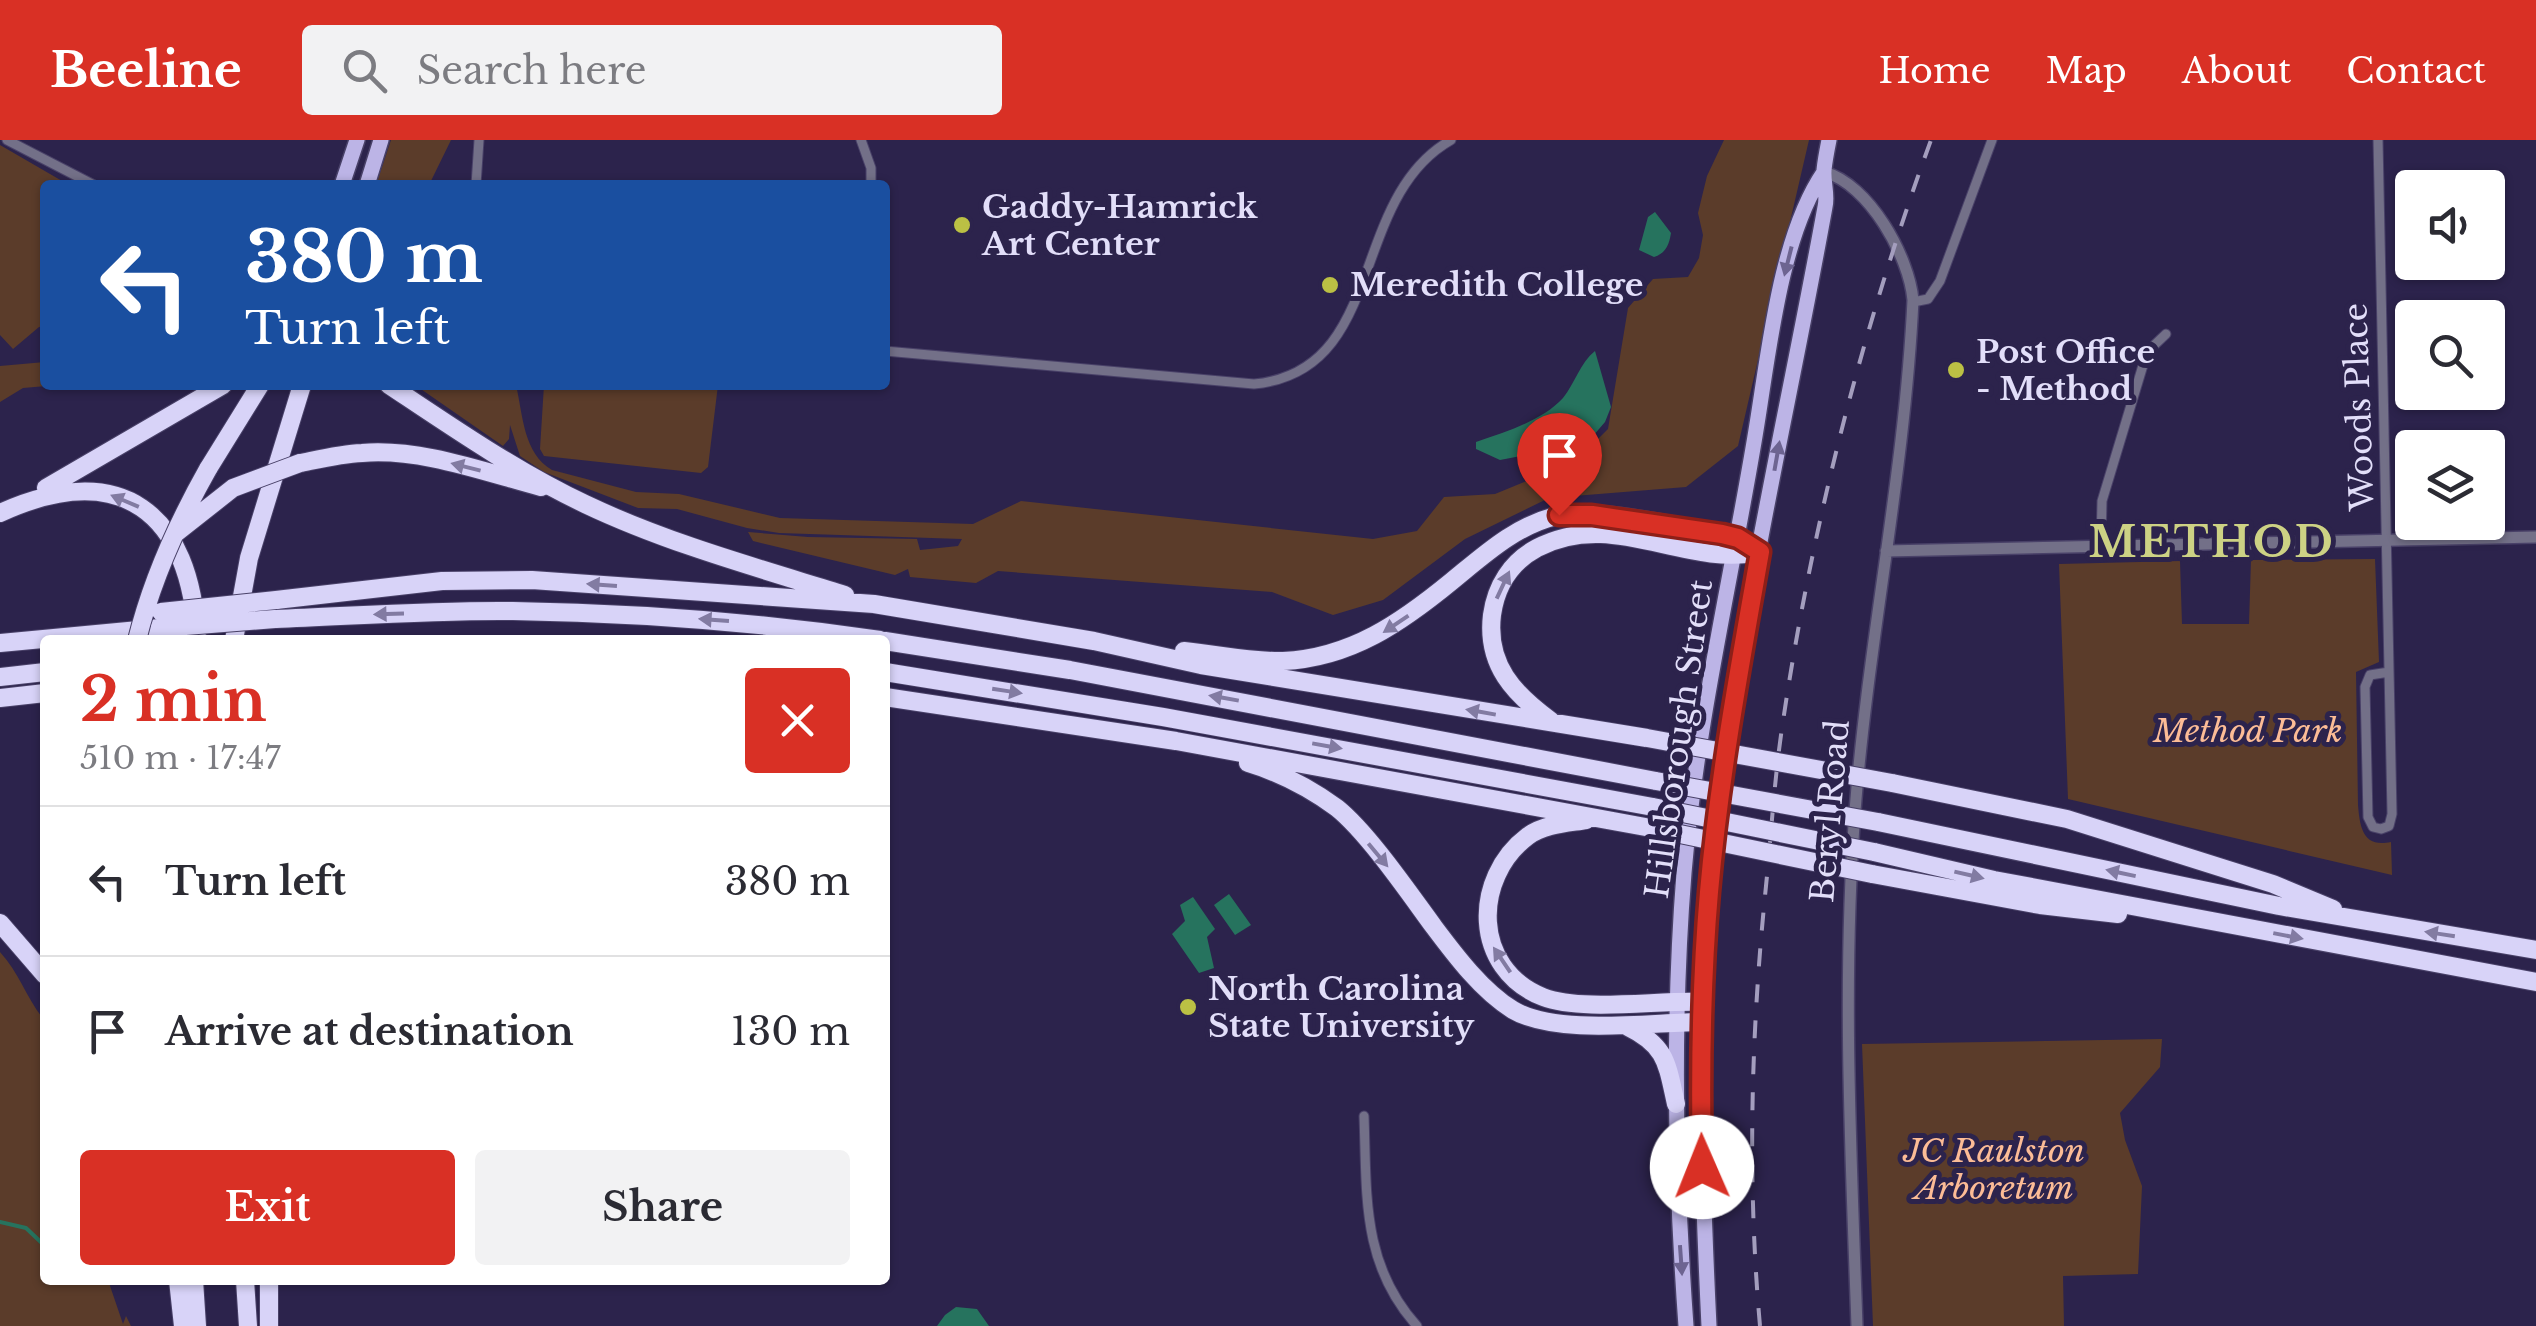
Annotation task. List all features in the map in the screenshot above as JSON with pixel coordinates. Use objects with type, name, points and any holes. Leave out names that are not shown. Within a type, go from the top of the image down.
[{"type":"highway","points":[[6,510],[214,390]]},
{"type":"highway","points":[[138,635],[174,535],[208,469],[257,390]]},
{"type":"highway","points":[[235,635],[249,558],[300,390]]},
{"type":"highway","points":[[397,390],[560,492],[630,523],[874,604]]},
{"type":"highway","points":[[174,535],[233,488],[300,463],[363,452],[456,464],[560,492]]},
{"type":"highway","points":[[6,510],[73,490],[113,495],[135,503],[167,530],[182,562],[191,586],[196,635]]},
{"type":"highway","points":[[1094,642],[1282,661],[1348,648],[1385,632],[1526,526],[1559,515],[1592,515],[1736,548]]},
{"type":"highway","points":[[1556,725],[1520,699],[1495,660],[1494,606],[1500,585],[1524,555],[1560,538],[1592,532],[1760,552]]},
{"type":"highway","points":[[69,635],[160,620],[275,610],[442,581],[532,580],[874,604],[1201,665],[1647,738],[2067,819],[2273,884],[2366,922]]},
{"type":"highway","points":[[275,610],[589,613],[750,622],[845,635]]},
{"type":"highway","points":[[0,642],[40,638]]},
{"type":"highway","points":[[890,641],[1110,677],[1878,822],[2366,922],[2536,950]]},
{"type":"highway","points":[[0,677],[40,673]]},
{"type":"highway","points":[[890,673],[1182,720],[1653,807],[1994,880],[2536,982]]},
{"type":"highway","points":[[0,698],[40,694]]},
{"type":"highway","points":[[890,698],[1176,741],[1602,818],[2040,905],[2222,923]]},
{"type":"highway","points":[[1176,741],[1272,770],[1338,809],[1380,856],[1462,964],[1514,1010],[1552,1022],[1627,1027],[1702,1022]]},
{"type":"highway","points":[[1602,818],[1554,825],[1531,833],[1502,860],[1486,902],[1487,928],[1495,952],[1518,983],[1544,998],[1584,1004],[1702,1002]]},
{"type":"highway","points":[[0,923],[40,969]]},
{"type":"highway","points":[[1627,1027],[1652,1038],[1668,1069],[1676,1104]]},
{"type":"highway","points":[[179,1285],[183,1326]]},
{"type":"highway","points":[[194,1285],[197,1326]]},
{"type":"highway","points":[[245,1285],[248,1326]]},
{"type":"highway","points":[[268,1326],[270,1285]]},
{"type":"main road","points":[[344,180],[357,140]]},
{"type":"main road","points":[[369,180],[382,140]]},
{"type":"main road","name":"Hillsborough Street","points":[[1709,1326],[1701,1135],[1702,1002],[1709,892],[1723,770],[1760,552],[1827,201],[1824,172],[1829,140]]},
{"type":"main road","name":"Hillsborough Street","points":[[1686,1326],[1676,1104],[1676,1001],[1692,807],[1781,290],[1806,198],[1824,172]]},
{"type":"street","points":[[7,140],[84,180]]},
{"type":"street","points":[[476,180],[479,140]]},
{"type":"street","points":[[861,140],[872,168],[872,180]]},
{"type":"street","points":[[890,352],[1254,384],[1282,379],[1308,368],[1330,347],[1351,309],[1400,190],[1423,162],[1451,140]]},
{"type":"street","points":[[1913,302],[1928,299],[1940,281],[1992,140]]},
{"type":"street","name":"Woods Place","points":[[2378,140],[2392,814],[2389,826],[2381,829],[2373,827],[2368,817],[2364,687],[2370,675],[2389,672]]},
{"type":"street","name":"Beryl Road","points":[[1824,172],[1842,180],[1887,228],[1906,266],[1913,302],[1856,806],[1848,914],[1857,1326]]},
{"type":"street","points":[[2101,545],[2102,500],[2146,352],[2166,334]]},
{"type":"street","points":[[1886,551],[2536,537]]},
{"type":"street","points":[[1364,1116],[1372,1241],[1380,1271],[1401,1308],[1417,1326]]},
{"type":"green space","points":[[391,140],[451,140],[431,180],[378,180]]},
{"type":"green space","points":[[1724,140],[1809,140],[1738,446],[1686,487],[1549,498],[1465,539],[1383,600],[1333,615],[1272,592],[998,571],[976,583],[910,577],[908,569],[895,575],[753,541],[748,532],[917,539],[920,550],[958,546],[962,539],[779,533],[677,509],[638,508],[544,472],[520,456],[510,425],[509,439],[503,446],[422,390],[517,390],[530,444],[542,463],[552,470],[636,492],[679,494],[780,518],[973,524],[1021,501],[1373,539],[1417,531],[1444,497],[1495,494],[1549,472],[1585,452],[1608,429],[1628,308],[1653,279],[1688,277],[1699,258],[1703,235],[1698,213],[1707,176]]},
{"type":"green space","points":[[0,145],[60,180],[40,180],[40,327],[13,349],[0,335]]},
{"type":"green space","points":[[40,362],[40,387],[23,388],[0,402],[0,366]]},
{"type":"green space","points":[[544,390],[717,390],[708,467],[701,473],[544,456],[540,449]]},
{"type":"green space","name":"Method Park","points":[[2375,559],[2379,662],[2356,672],[2358,805],[2362,828],[2369,839],[2391,842],[2392,875],[2068,799],[2059,564],[2180,561],[2182,624],[2249,624],[2251,560]]},
{"type":"green space","points":[[0,952],[40,1014],[40,1285],[110,1285],[123,1324],[126,1316],[131,1326],[0,1326]]},
{"type":"green space","name":"JC Raulston Arboretum","points":[[2162,1039],[2160,1067],[2120,1113],[2125,1140],[2142,1186],[2138,1274],[2063,1276],[2064,1326],[1873,1326],[1862,1044]]},
{"type":"shaded area","points":[[1655,212],[1671,233],[1666,248],[1654,257],[1639,250],[1648,217]]},
{"type":"shaded area","points":[[1595,351],[1611,407],[1593,436],[1547,451],[1500,460],[1476,449],[1476,442],[1522,425],[1554,406]]},
{"type":"shaded area","points":[[1229,894],[1251,925],[1235,935],[1214,905]]},
{"type":"shaded area","points":[[1193,897],[1215,929],[1207,937],[1214,968],[1199,973],[1172,934],[1185,921],[1180,905]]},
{"type":"shaded area","points":[[956,1307],[977,1309],[989,1326],[937,1326]]},
{"type":"waterway","points":[[0,1222],[26,1228],[40,1241]]},
{"type":"railway","points":[[1760,1326],[1753,1216],[1754,1051],[1781,735],[1807,584],[1841,434],[1882,286],[1931,140]]},
{"type":"place","name":"Gaddy-Hamrick Art Center","points":[[962,225]]},
{"type":"place","name":"Meredith College","points":[[1330,285]]},
{"type":"place","name":"Post Office - Method","points":[[1956,370]]},
{"type":"place","name":"North Carolina State University","points":[[1188,1007]]},
{"type":"district","name":"METHOD","points":[[2212,542]]},
{"type":"route","points":[[1559,515],[1592,515],[1722,534],[1738,538],[1760,552],[1723,770],[1709,892],[1702,1002],[1702,1167]]}]
